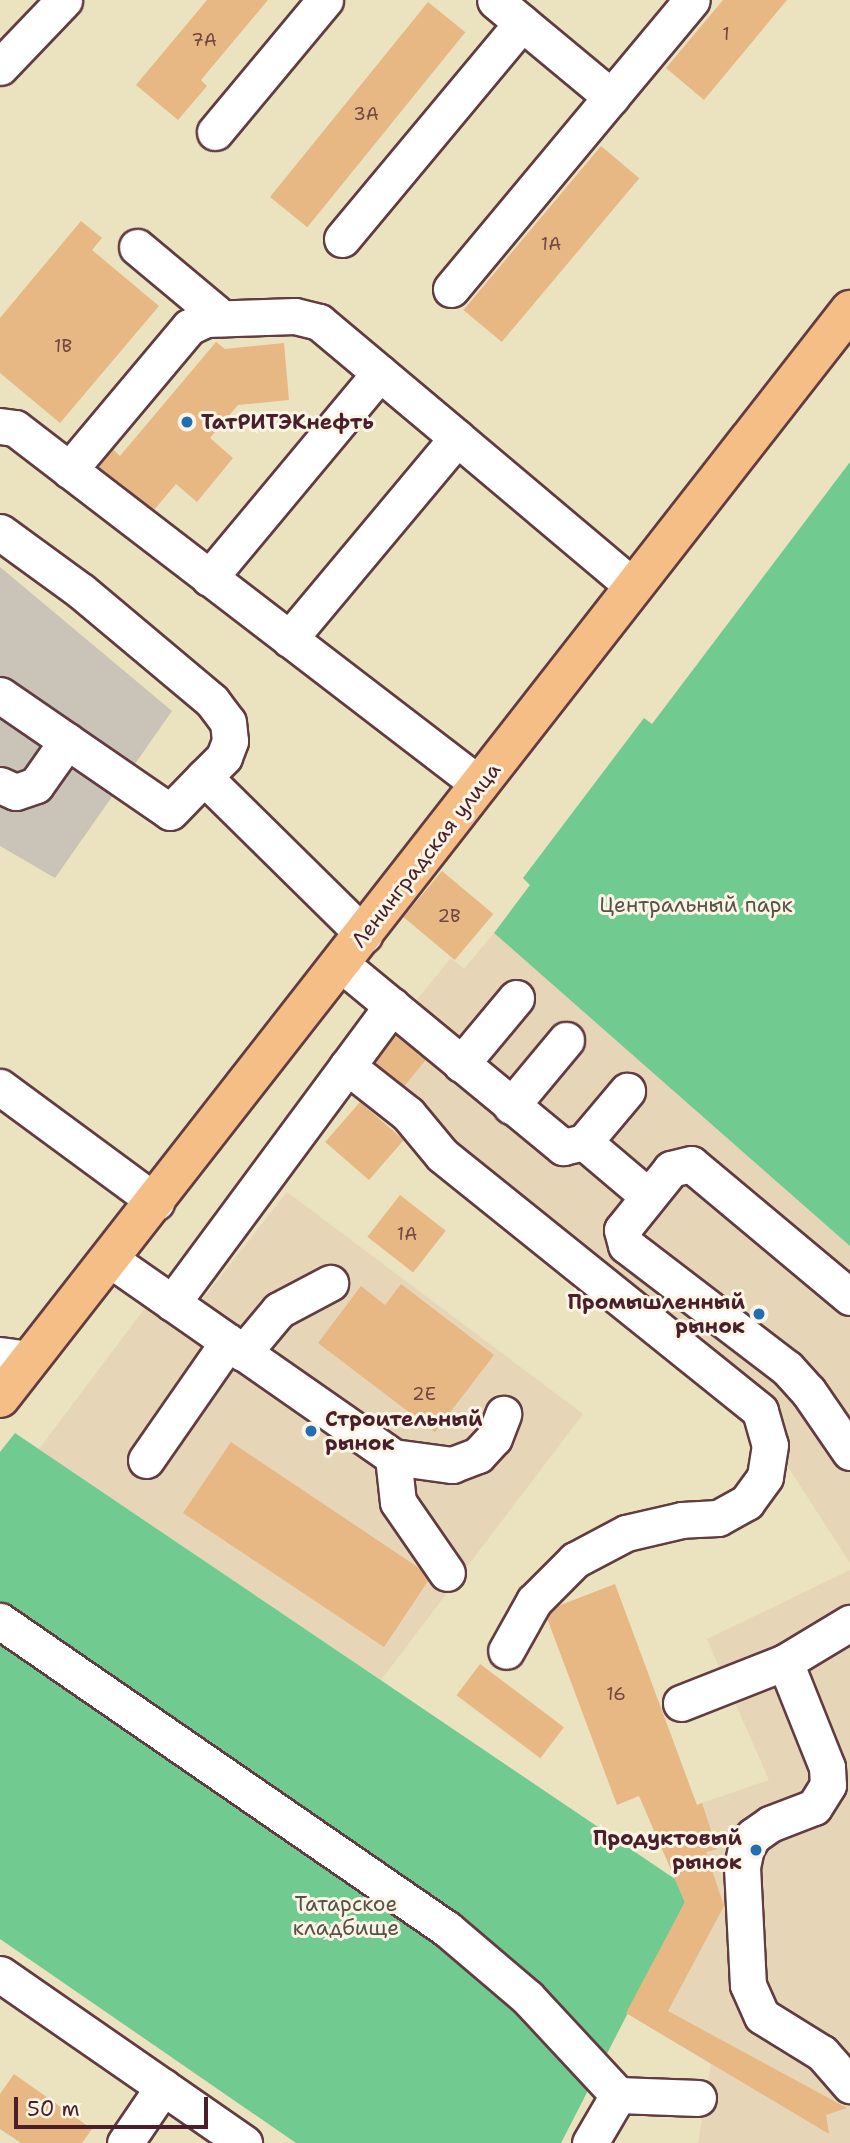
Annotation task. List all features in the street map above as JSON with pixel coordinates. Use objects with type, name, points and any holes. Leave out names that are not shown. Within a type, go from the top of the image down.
[{"type":"main road","name":"Ленинградская улица","points":[[0,1398],[15,1357],[111,1260],[850,310]]},
{"type":"street","points":[[0,67],[64,0]]},
{"type":"street","points":[[215,132],[325,0]]},
{"type":"street","points":[[495,0],[611,97]]},
{"type":"street","points":[[451,289],[692,0]]},
{"type":"street","points":[[342,239],[522,23]]},
{"type":"street","points":[[137,247],[222,318]]},
{"type":"street","points":[[69,470],[189,327],[222,318],[310,318],[380,373],[634,587]]},
{"type":"street","points":[[209,578],[380,373]]},
{"type":"street","points":[[0,426],[15,428],[480,785]]},
{"type":"street","points":[[289,639],[457,438]]},
{"type":"street","points":[[0,531],[81,591],[212,701],[228,722],[230,741],[224,757],[170,812],[0,695]]},
{"type":"street","points":[[0,785],[16,792],[36,785],[66,741]]},
{"type":"street","points":[[204,777],[353,949],[392,1006],[563,1147],[584,1142],[627,1091]]},
{"type":"street","points":[[461,1064],[516,998]]},
{"type":"street","points":[[172,1303],[392,1006]]},
{"type":"street","points":[[511,1106],[566,1040]]},
{"type":"street","points":[[347,1066],[408,1114],[442,1155],[760,1410],[770,1445],[765,1477],[747,1502],[718,1518],[682,1520],[626,1533],[575,1560],[534,1601],[506,1651]]},
{"type":"street","points":[[0,1087],[156,1202]]},
{"type":"street","points":[[584,1142],[648,1196]]},
{"type":"street","points":[[850,1297],[702,1170],[679,1165],[648,1196],[622,1230],[626,1245],[786,1368],[808,1391],[850,1452]]},
{"type":"street","points":[[111,1260],[393,1457],[452,1465],[478,1455],[494,1438],[503,1414]]},
{"type":"street","points":[[146,1460],[236,1347],[279,1310],[330,1283]]},
{"type":"street","points":[[393,1457],[398,1502],[447,1573]]},
{"type":"street","points":[[0,1621],[447,1929],[527,1997],[618,2095],[698,2098]]},
{"type":"street","points":[[681,1703],[785,1662],[850,1623]]},
{"type":"street","points":[[785,1662],[827,1767],[828,1785],[814,1807],[770,1824],[753,1836],[746,1848],[742,1867],[748,1985],[762,2016],[822,2053],[850,2085]]},
{"type":"street","points":[[2,1980],[244,2143]]},
{"type":"street","points":[[130,2141],[163,2087]]},
{"type":"street","points":[[590,2143],[618,2095]]},
{"type":"shaded area","points":[[0,567],[172,711],[55,878],[0,846]]},
{"type":"shaded area","name":"Промышленный рынок","points":[[494,933],[850,1246],[850,1563],[783,1459],[776,1408],[759,1383],[554,1228],[363,1065],[451,958],[464,969]]},
{"type":"shaded area","name":"Строительный рынок","points":[[287,1192],[583,1414],[381,1680],[39,1449],[148,1304],[181,1327]]},
{"type":"shaded area","name":"Продуктовый рынок","points":[[850,1570],[850,2143],[698,2143],[711,2064],[626,2013],[685,1902],[650,1821],[769,1780],[707,1639]]},
{"type":"green space","name":"Центральный парк","points":[[850,462],[850,1246],[494,933],[530,885],[523,878],[644,718],[652,724]]},
{"type":"green space","name":"Татарское кладбище","points":[[15,1433],[675,1879],[685,1902],[561,2143],[296,2143],[0,1939],[0,1452]]},
{"type":"building","points":[[207,0],[268,0],[201,80],[207,86],[178,120],[136,85]]},
{"type":"building","points":[[723,0],[787,0],[704,100],[666,68]]},
{"type":"building","points":[[428,2],[465,32],[307,227],[270,197]]},
{"type":"building","points":[[601,146],[639,178],[502,342],[463,310]]},
{"type":"building","points":[[81,221],[102,238],[92,250],[159,306],[60,423],[0,373],[0,318]]},
{"type":"building","name":"ТатРИТЭКнефть","points":[[216,342],[225,349],[284,343],[289,400],[238,405],[210,438],[233,458],[197,502],[176,484],[154,510],[98,467],[113,449],[120,456]]},
{"type":"building","points":[[442,871],[493,914],[455,960],[403,917]]},
{"type":"building","points":[[396,1035],[426,1060],[403,1087],[374,1062]]},
{"type":"building","points":[[360,1102],[404,1140],[369,1180],[325,1142]]},
{"type":"building","points":[[400,1195],[446,1231],[413,1272],[367,1237]]},
{"type":"building","points":[[401,1284],[494,1355],[435,1432],[318,1343],[361,1286],[385,1305]]},
{"type":"building","points":[[231,1442],[419,1568],[428,1581],[384,1647],[183,1513]]},
{"type":"building","points":[[615,1584],[697,1805],[702,1803],[717,1849],[706,1852],[724,1906],[668,2011],[847,2108],[826,2115],[829,2134],[626,2013],[685,1902],[639,1796],[617,1805],[547,1618],[558,1606]]},
{"type":"building","points":[[480,1664],[564,1727],[540,1758],[457,1695]]},
{"type":"building","points":[[14,2074],[92,2129],[82,2143],[21,2143],[0,2129],[0,2094]]},
{"type":"place","name":"ТатРИТЭКнефть","points":[[187,422]]},
{"type":"place","name":"Промышленный рынок","points":[[759,1314]]},
{"type":"place","name":"Строительный рынок","points":[[311,1431]]},
{"type":"place","name":"Продуктовый рынок","points":[[756,1850]]}]
